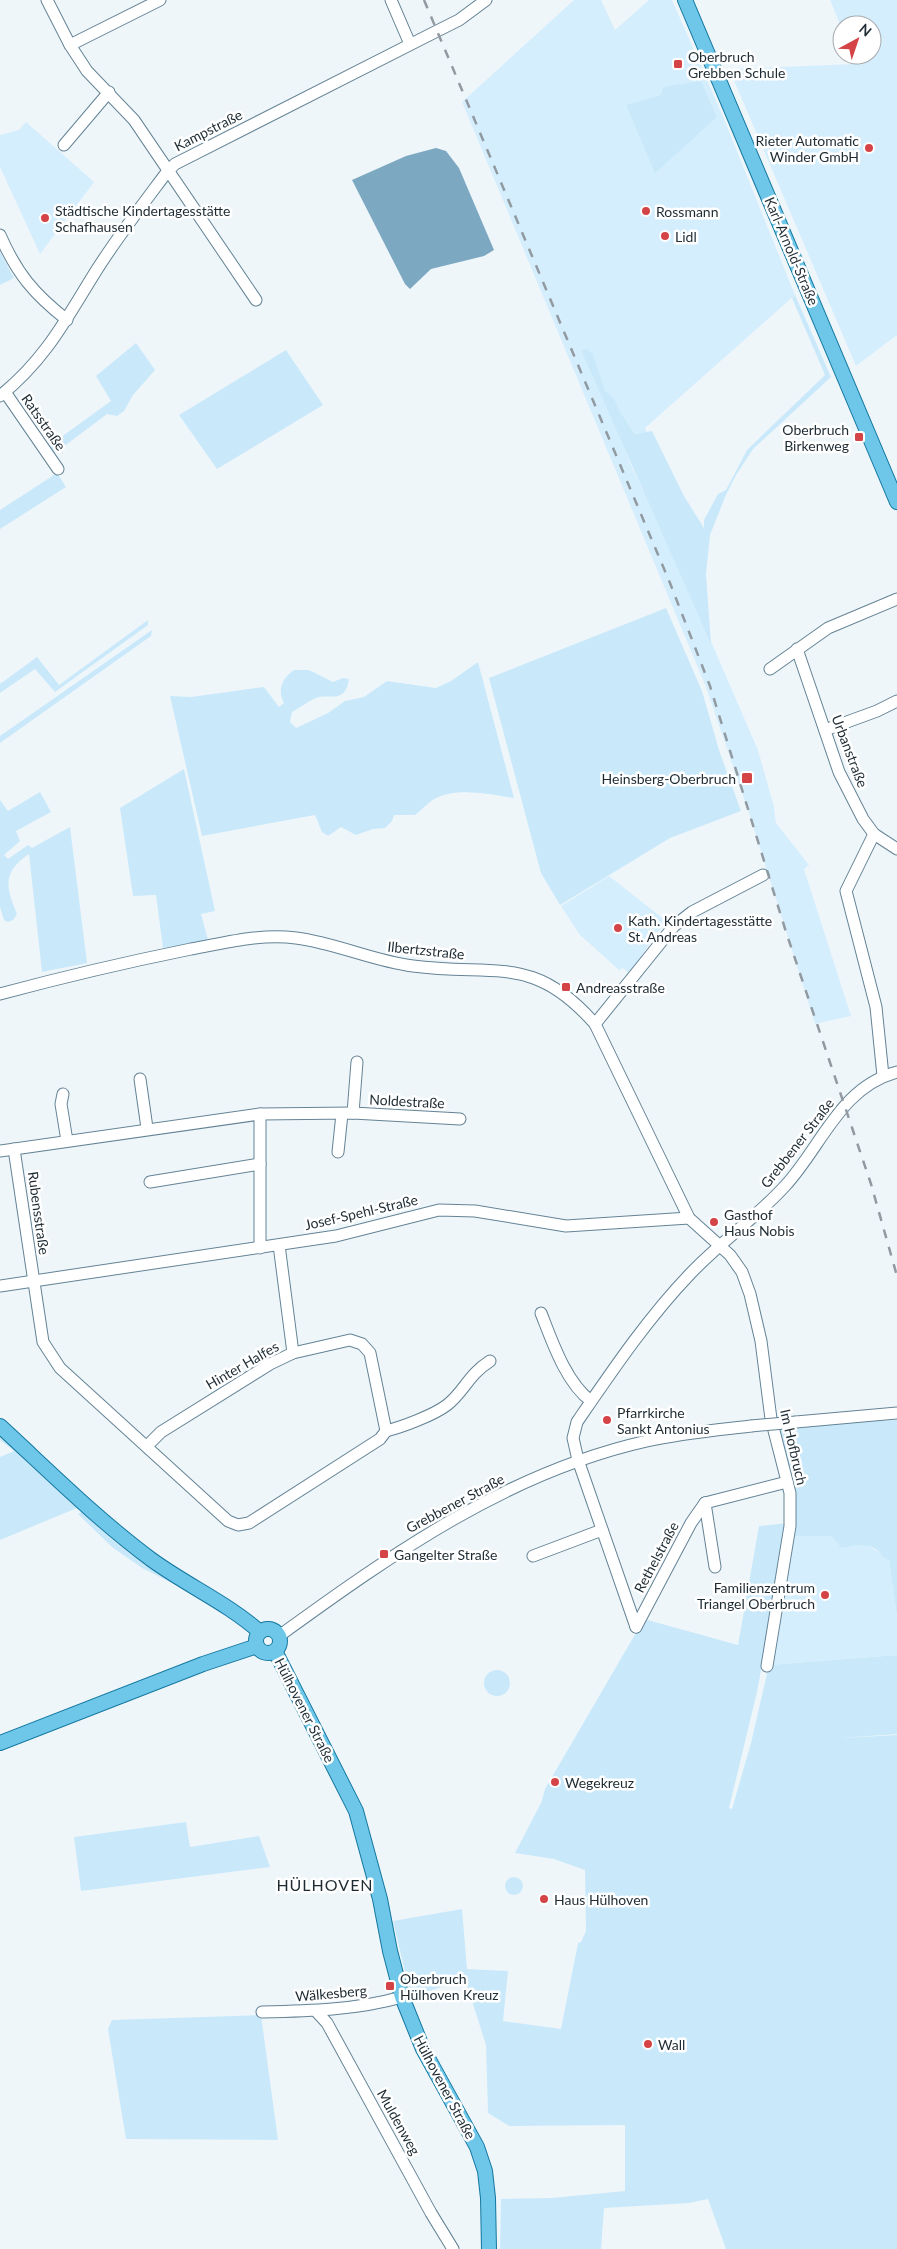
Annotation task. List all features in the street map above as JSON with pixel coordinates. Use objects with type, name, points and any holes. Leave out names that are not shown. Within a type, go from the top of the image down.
[{"type":"main road","name":"Karl-Arnold-Straße","points":[[685,0],[897,502]]},
{"type":"main road","points":[[0,1426],[124,1538],[154,1561],[227,1606],[259,1639],[265,1653],[275,1651],[280,1644],[279,1636],[270,1629],[259,1639],[203,1664],[0,1743]]},
{"type":"main road","name":"Hülhovener Straße","points":[[275,1651],[356,1811],[380,1899],[390,1951],[402,1997],[422,2049],[477,2147],[484,2171],[488,2198],[489,2249]]},
{"type":"street","points":[[47,0],[70,45],[87,71],[134,120],[167,172],[256,300]]},
{"type":"street","points":[[70,45],[160,0]]},
{"type":"street","points":[[391,0],[410,44]]},
{"type":"street","name":"Kampstraße","points":[[2,394],[43,356],[106,257],[167,172],[184,159],[459,20],[486,0]]},
{"type":"street","points":[[64,145],[109,92]]},
{"type":"street","points":[[0,235],[12,263],[25,282],[39,297],[67,320]]},
{"type":"street","name":"Ratsstraße","points":[[2,394],[58,469]]},
{"type":"street","points":[[770,669],[828,628],[897,599]]},
{"type":"street","name":"Urbanstraße","points":[[797,649],[839,772],[863,819],[874,834],[897,850]]},
{"type":"street","points":[[825,730],[877,711],[897,701]]},
{"type":"street","points":[[874,834],[846,891],[876,1008],[883,1076]]},
{"type":"street","points":[[595,1024],[674,926],[692,912],[763,875]]},
{"type":"street","name":"Ilbertzstraße","points":[[0,994],[80,972],[223,943],[272,937],[320,942],[387,962],[415,967],[506,971],[527,975],[545,981],[562,992],[580,1006],[595,1024],[689,1218]]},
{"type":"street","name":"Noldestraße","points":[[338,1152],[357,1062]]},
{"type":"street","name":"Grebbener Straße","points":[[578,1460],[573,1438],[576,1422],[667,1299],[719,1246],[762,1212],[788,1184],[838,1114],[855,1094],[867,1084],[897,1072]]},
{"type":"street","points":[[140,1079],[147,1128]]},
{"type":"street","points":[[63,1094],[61,1104],[67,1141]]},
{"type":"street","name":"Noldestraße","points":[[0,1151],[147,1128],[260,1114],[301,1112],[347,1113],[460,1119]]},
{"type":"street","points":[[260,1114],[260,1248]]},
{"type":"street","name":"Rubensstraße","points":[[14,1148],[34,1281]]},
{"type":"street","points":[[150,1182],[260,1164]]},
{"type":"street","name":"Josef-Spehl-Straße","points":[[0,1286],[336,1236],[439,1210],[475,1211],[566,1226],[689,1218]]},
{"type":"street","points":[[689,1218],[719,1246]]},
{"type":"street","points":[[279,1245],[293,1353]]},
{"type":"street","name":"Im Hofbruch","points":[[719,1246],[730,1255],[742,1272],[750,1294],[761,1341],[771,1419],[790,1493],[790,1526],[767,1666]]},
{"type":"street","points":[[34,1281],[43,1342],[60,1368],[228,1520],[238,1525],[250,1523],[380,1439],[386,1431],[402,1427],[447,1405],[476,1370],[490,1361]]},
{"type":"street","points":[[541,1313],[558,1356],[581,1393],[591,1401]]},
{"type":"street","name":"Hinter Halfes","points":[[147,1446],[161,1432],[270,1364],[293,1353],[350,1340],[362,1344],[370,1352],[386,1431]]},
{"type":"street","name":"Grebbener Straße","points":[[279,1636],[367,1571],[434,1529],[495,1497],[578,1460],[648,1440],[752,1426],[897,1413]]},
{"type":"street","points":[[533,1556],[602,1530],[578,1460]]},
{"type":"street","points":[[715,1567],[704,1503],[787,1482]]},
{"type":"street","name":"Rethelstraße","points":[[602,1530],[636,1627],[691,1523],[704,1503]]},
{"type":"street","name":"Wälkesberg","points":[[262,2012],[316,2011],[370,2006],[402,1997]]},
{"type":"street","name":"Muldenweg","points":[[316,2011],[327,2024],[431,2214],[453,2249]]},
{"type":"shaded area","points":[[574,0],[601,0],[615,30],[649,0],[672,0],[722,114],[795,295],[645,428],[647,432],[635,434],[621,413],[614,398],[605,390],[593,353],[587,349],[631,465],[680,570],[758,750],[774,807],[776,823],[809,865],[804,869],[851,1016],[815,1024],[749,813],[706,687],[462,102]]},
{"type":"shaded area","points":[[830,0],[897,0],[897,335],[856,366],[729,69],[882,65],[882,15],[836,15]]},
{"type":"shaded area","points":[[701,81],[717,117],[655,173],[626,105],[661,95],[663,87]]},
{"type":"shaded area","name":"Städtische Kindertagesstätte Schafhausen","points":[[26,122],[94,182],[40,254],[0,167],[0,135],[19,130]]},
{"type":"shaded area","points":[[436,148],[446,151],[459,168],[494,250],[484,256],[431,269],[410,289],[405,284],[352,180],[406,156]]},
{"type":"shaded area","points":[[0,252],[14,278],[0,285]]},
{"type":"shaded area","points":[[795,295],[831,377],[753,449],[736,475],[725,497],[710,535],[706,574],[711,644],[581,350],[587,349],[593,353],[605,390],[614,398],[621,413],[635,434],[652,431],[684,496],[704,528],[704,520],[718,494],[726,490],[747,450],[825,375],[792,298]]},
{"type":"shaded area","points":[[136,343],[155,370],[133,395],[124,411],[117,416],[107,414],[51,456],[46,448],[111,401],[96,376]]},
{"type":"shaded area","points":[[286,350],[323,405],[217,469],[179,415]]},
{"type":"shaded area","points":[[57,473],[66,487],[0,529],[0,510]]},
{"type":"shaded area","points":[[666,608],[702,691],[719,750],[741,811],[670,838],[560,905],[541,873],[489,678]]},
{"type":"shaded area","points":[[148,620],[148,625],[55,692],[35,669],[0,693],[0,684],[37,657],[59,685]]},
{"type":"shaded area","points":[[152,630],[151,636],[0,743],[0,736]]},
{"type":"shaded area","points":[[478,662],[514,798],[465,792],[445,795],[433,799],[415,815],[394,815],[392,821],[385,828],[373,829],[356,835],[341,827],[328,836],[322,832],[315,815],[202,836],[170,696],[191,697],[264,687],[279,707],[284,703],[281,693],[282,685],[286,677],[294,670],[309,670],[333,682],[343,678],[349,679],[347,687],[340,695],[316,698],[292,712],[290,722],[296,728],[328,713],[345,701],[364,697],[387,681],[436,688],[451,681]]},
{"type":"shaded area","points":[[184,769],[215,911],[201,914],[208,940],[163,948],[156,895],[133,896],[120,808]]},
{"type":"shaded area","points":[[40,792],[51,812],[16,831],[20,841],[4,855],[8,859],[28,845],[32,848],[70,827],[87,963],[42,972],[29,854],[14,867],[10,874],[10,896],[17,914],[13,920],[8,922],[4,920],[0,907],[0,800],[8,811]]},
{"type":"shaded area","name":"Kath. Kindertagesstätte St. Andreas","points":[[609,876],[666,921],[629,973],[623,968],[619,970],[579,934],[561,906]]},
{"type":"shaded area","points":[[897,1420],[897,1616],[889,1560],[883,1557],[877,1550],[864,1545],[841,1548],[832,1536],[793,1536],[778,1425]]},
{"type":"shaded area","points":[[0,1437],[77,1508],[0,1540],[0,1457],[14,1451],[0,1440]]},
{"type":"shaded area","points":[[82,1512],[133,1556],[190,1592],[142,1568],[112,1547],[78,1514]]},
{"type":"shaded area","points":[[788,1523],[757,1692],[729,1808],[732,1809],[751,1743],[769,1665],[897,1655],[897,1734],[841,1738],[897,1735],[897,2249],[726,2249],[708,2199],[689,2203],[604,2208],[601,2249],[500,2249],[501,2199],[552,2198],[625,2191],[625,2125],[509,2126],[488,2113],[486,2045],[465,1979],[411,1997],[393,1921],[462,1909],[467,1969],[508,1971],[503,2021],[561,2029],[578,1943],[581,1942],[586,1931],[585,1870],[554,1859],[515,1853],[541,1803],[545,1789],[644,1619],[738,1645],[759,1526]]},
{"type":"shaded area","points":[[832,1535],[841,1548],[866,1544],[889,1559],[897,1616],[897,1655],[769,1665],[793,1536]]},
{"type":"shaded area","points":[[497,1670],[507,1673],[510,1683],[507,1693],[497,1696],[487,1693],[484,1683],[487,1673]]},
{"type":"shaded area","points":[[186,1822],[190,1847],[259,1836],[270,1867],[81,1891],[74,1837]]},
{"type":"shaded area","points":[[510,1877],[518,1877],[523,1882],[521,1893],[510,1895],[505,1890],[505,1882]]},
{"type":"shaded area","points":[[261,2015],[278,2140],[126,2139],[108,2029],[112,2020]]},
{"type":"railway","points":[[424,0],[670,583],[710,686],[786,932],[871,1184],[897,1276]]},
{"type":"place","name":"Oberbruch Grebben Schule","points":[[678,64]]},
{"type":"place","name":"Rieter Automatic Winder GmbH","points":[[869,148]]},
{"type":"place","name":"Rossmann","points":[[646,211]]},
{"type":"place","name":"Städtische Kindertagesstätte Schafhausen","points":[[45,218]]},
{"type":"place","name":"Lidl","points":[[665,236]]},
{"type":"place","name":"Oberbruch Birkenweg","points":[[859,437]]},
{"type":"place","name":"Heinsberg-Oberbruch","points":[[747,778]]},
{"type":"place","name":"Kath. Kindertagesstätte St. Andreas","points":[[618,928]]},
{"type":"place","name":"Andreasstraße","points":[[566,987]]},
{"type":"place","name":"Gasthof Haus Nobis","points":[[714,1222]]},
{"type":"place","name":"Pfarrkirche Sankt Antonius","points":[[607,1420]]},
{"type":"place","name":"Gangelter Straße","points":[[384,1554]]},
{"type":"place","name":"Familienzentrum Triangel Oberbruch","points":[[825,1595]]},
{"type":"place","name":"Wegekreuz","points":[[555,1782]]},
{"type":"place","name":"Haus Hülhoven","points":[[544,1899]]},
{"type":"place","name":"Oberbruch Hülhoven Kreuz","points":[[390,1986]]},
{"type":"place","name":"Wall","points":[[648,2044]]},
{"type":"district","name":"HÜLHOVEN","points":[[325,1884]]}]
